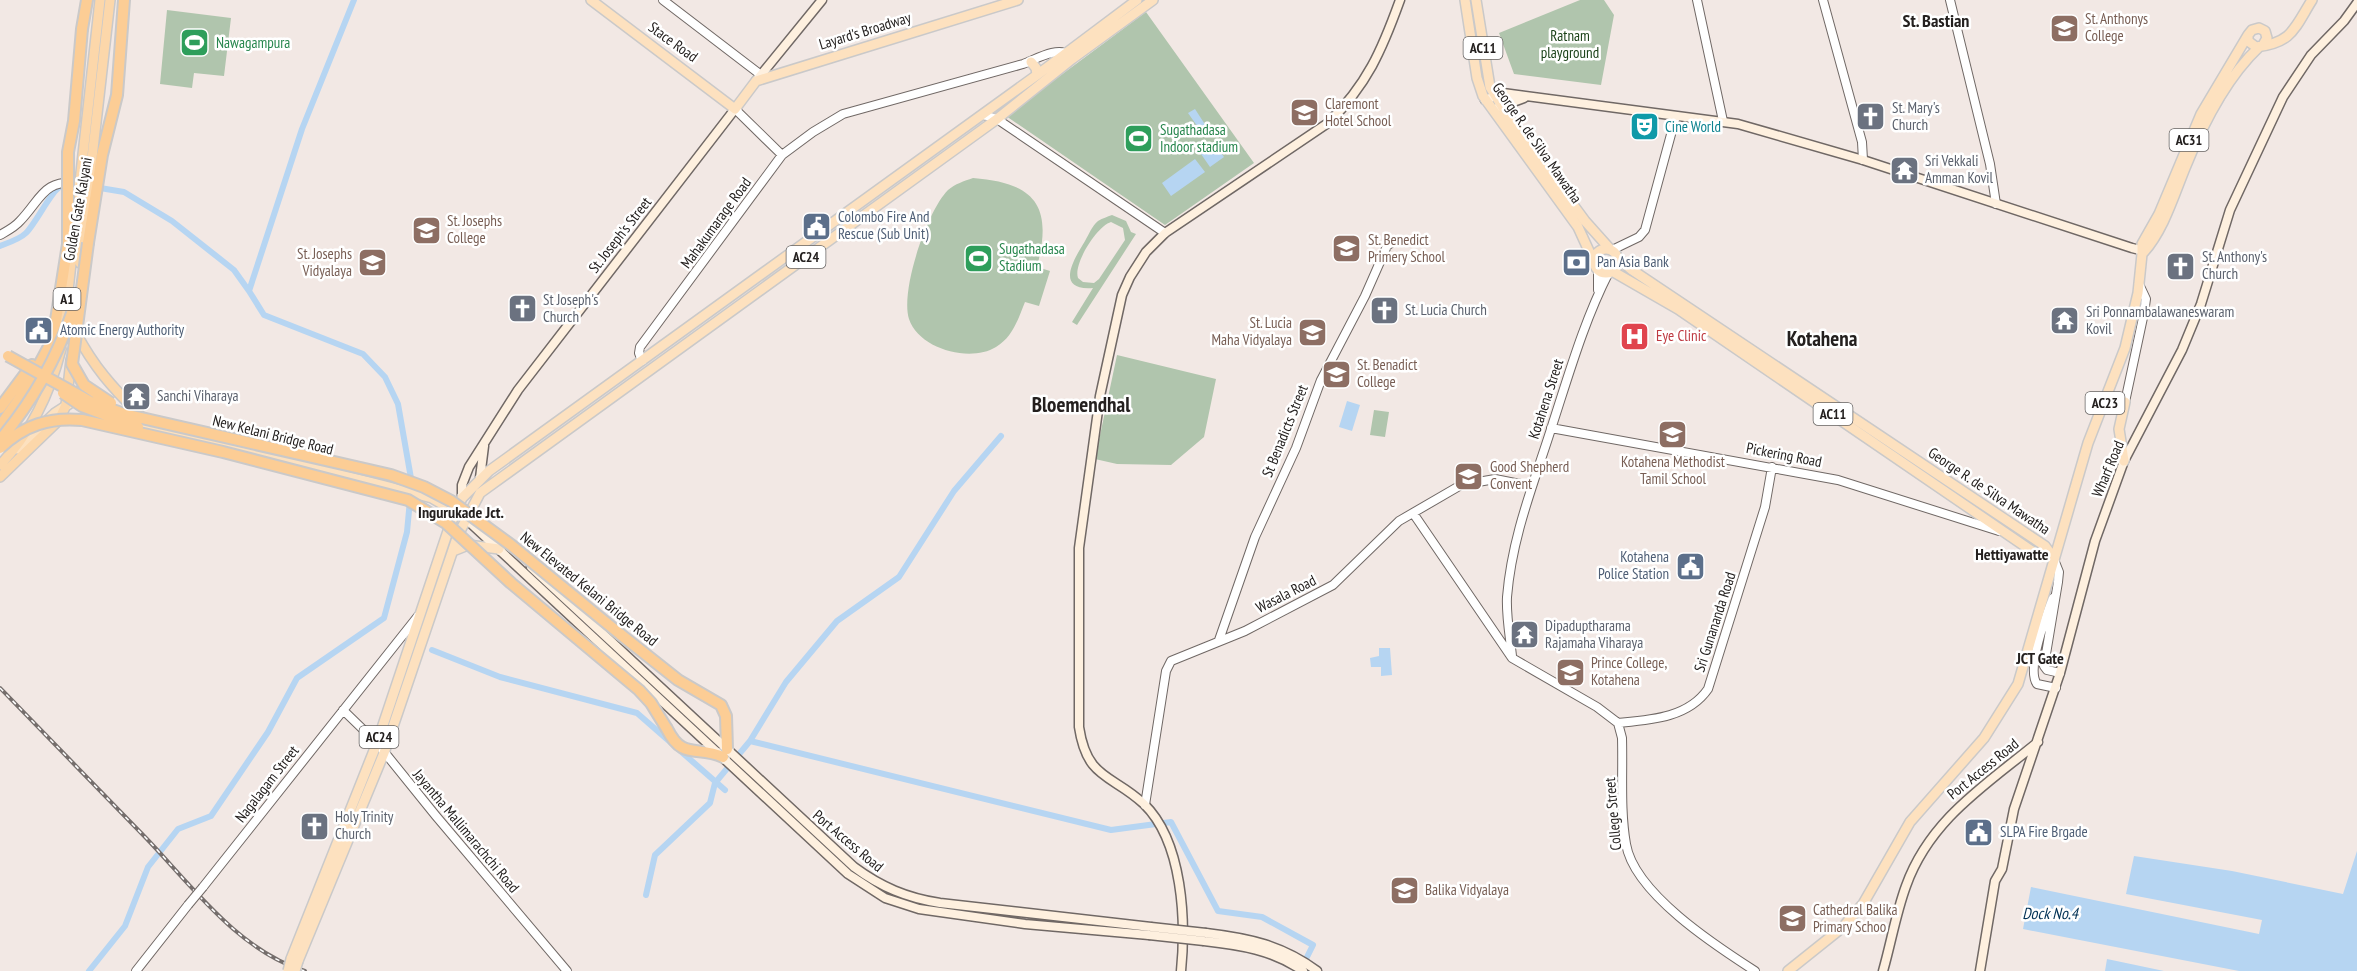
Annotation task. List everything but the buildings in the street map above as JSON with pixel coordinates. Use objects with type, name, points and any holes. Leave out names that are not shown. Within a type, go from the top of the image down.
[{"type":"highway","name":"Golden Gate Kalyani","points":[[0,426],[26,391],[53,339],[57,321],[68,244],[68,152],[74,121],[82,29],[87,0]]},
{"type":"highway","name":"A1","points":[[66,405],[83,199],[80,183],[100,0]]},
{"type":"highway","name":"A1","points":[[0,465],[25,436],[56,370],[63,338],[83,199],[90,175],[110,0]]},
{"type":"highway","name":"Golden Gate Kalyani","points":[[0,440],[36,391],[58,348],[80,288],[102,155],[117,95],[124,2]]},
{"type":"highway","points":[[88,243],[72,357],[74,370],[80,381],[92,392],[109,402],[223,437]]},
{"type":"highway","points":[[0,408],[20,385],[57,321]]},
{"type":"highway","points":[[73,328],[91,361],[107,383],[139,414]]},
{"type":"highway","points":[[0,351],[105,408],[153,422],[223,437]]},
{"type":"highway","points":[[0,357],[82,406],[118,420],[223,452]]},
{"type":"highway","name":"New Kelani Bridge Road","points":[[0,477],[50,431],[66,405]]},
{"type":"highway","points":[[0,448],[20,431],[38,423],[63,418],[82,420],[382,491],[428,510],[639,690],[651,703],[679,747],[692,752],[725,753],[724,710]]},
{"type":"highway","name":"New Elevated Kelani Bridge Road","points":[[223,437],[391,475],[435,492],[511,545],[678,680],[718,701],[724,710]]},
{"type":"highway","points":[[699,751],[721,728],[724,710]]},
{"type":"main road","name":"Stace Road","points":[[591,0],[735,109]]},
{"type":"main road","points":[[735,109],[822,0]]},
{"type":"main road","name":"Layard's Broadway","points":[[758,78],[1018,0]]},
{"type":"main road","name":"AC24","points":[[349,822],[384,753],[467,515],[489,485],[997,119],[1137,0]]},
{"type":"main road","name":"AC24","points":[[288,971],[295,964],[349,822],[459,504],[480,478],[1037,75],[1153,0]]},
{"type":"main road","points":[[1181,971],[1183,913],[1177,877],[1164,834],[1148,809],[1098,773],[1082,743],[1078,708],[1079,548],[1100,396],[1116,315],[1130,277],[1146,252],[1165,233],[1328,123],[1347,105],[1380,55],[1400,0]]},
{"type":"main road","name":"George R. de Silva Mawatha","points":[[1465,0],[1478,78],[1485,99],[1497,108],[1585,221],[1632,270],[2012,526],[2044,545],[2053,557]]},
{"type":"main road","name":"George R. de Silva Mawatha","points":[[1476,0],[1487,78],[1495,94],[1497,108],[1578,227],[1596,266],[1683,312],[2038,554],[2053,557]]},
{"type":"main road","points":[[2263,44],[2266,33],[2259,28],[2252,30],[2248,35],[2250,44],[2263,44],[2290,33],[2312,0]]},
{"type":"main road","name":"Wharf Road","points":[[2038,742],[2056,688],[2095,541],[2124,461],[2182,350],[2201,304],[2230,210],[2283,97],[2311,55],[2344,21],[2357,3]]},
{"type":"main road","name":"AC31","points":[[2144,247],[2201,114],[2248,35]]},
{"type":"main road","name":"AC31","points":[[2144,247],[2202,130],[2245,61],[2263,44]]},
{"type":"main road","points":[[1031,62],[1036,68],[1037,75]]},
{"type":"main road","points":[[1485,99],[1495,94],[1723,121],[1863,160],[2123,245],[2144,247]]},
{"type":"main road","points":[[1497,108],[1524,98]]},
{"type":"main road","name":"St. Joseph's Street","points":[[459,504],[465,476],[486,437],[549,348],[735,109]]},
{"type":"main road","name":"AC23","points":[[2053,557],[2088,443],[2125,348],[2139,284],[2144,247]]},
{"type":"main road","points":[[1596,266],[1599,251],[1613,252],[1617,265],[1611,272]]},
{"type":"main road","points":[[642,361],[649,369]]},
{"type":"main road","points":[[8,457],[66,405],[58,389],[56,370]]},
{"type":"main road","points":[[2124,461],[2119,429],[2125,402]]},
{"type":"main road","name":"New Kelani Bridge Road","points":[[66,405],[78,403],[139,414],[177,427],[418,485],[441,492],[459,504],[467,515]]},
{"type":"main road","name":"New Kelani Bridge Road","points":[[66,405],[402,492],[459,504]]},
{"type":"main road","name":"New Kelani Bridge Road","points":[[50,431],[69,419],[100,413]]},
{"type":"main road","name":"St. Joseph's Street","points":[[480,478],[480,462],[486,437]]},
{"type":"main road","name":"Port Access Road","points":[[467,515],[500,549],[711,740]]},
{"type":"main road","name":"Port Access Road","points":[[467,515],[725,753],[848,874],[885,898],[939,912],[1025,924],[1150,931],[1205,937],[1291,958],[1317,971]]},
{"type":"main road","points":[[453,551],[468,545],[500,549]]},
{"type":"main road","points":[[1788,971],[1837,932],[1863,904],[1910,822],[1984,738],[2018,684],[2053,557]]},
{"type":"main road","name":"Port Access Road","points":[[1883,971],[1901,899],[1924,847],[1959,805],[2038,742]]},
{"type":"main road","name":"Port Access Road","points":[[1980,971],[1995,881],[2002,869],[2014,809],[2038,742]]},
{"type":"main road","name":"Port Access Road","points":[[1291,958],[1303,971]]},
{"type":"street","points":[[663,0],[758,78]]},
{"type":"street","points":[[1697,0],[1723,121]]},
{"type":"street","points":[[1823,0],[1862,142],[1863,160]]},
{"type":"street","points":[[1950,0],[1990,164],[1996,204]]},
{"type":"street","name":"Mahakumarage Road","points":[[642,361],[639,353],[640,347],[782,156],[813,132],[843,114],[1031,62],[1050,54],[1069,56]]},
{"type":"street","points":[[735,109],[782,156]]},
{"type":"street","points":[[983,115],[997,119],[1165,233]]},
{"type":"street","points":[[1613,252],[1639,237],[1645,230],[1676,116]]},
{"type":"street","points":[[0,235],[18,223],[48,187],[62,182],[80,183]]},
{"type":"street","name":"St Benadicts Street","points":[[1219,640],[1255,537],[1296,448],[1320,380],[1365,296],[1387,246],[1394,241]]},
{"type":"street","name":"Kotahena Street","points":[[1596,266],[1598,291]]},
{"type":"street","name":"Kotahena Street","points":[[1512,658],[1507,599],[1513,550],[1530,486],[1598,291],[1611,272]]},
{"type":"street","points":[[2125,402],[2145,313],[2146,299],[2139,284]]},
{"type":"street","name":"Pickering Road","points":[[1551,428],[1838,480],[2007,532]]},
{"type":"street","name":"Sri Gunananda Road","points":[[1618,723],[1670,715],[1694,703],[1707,689],[1765,507],[1772,467]]},
{"type":"street","name":"Wasala Road","points":[[1148,809],[1166,670],[1177,657],[1245,631],[1333,585],[1399,521],[1461,485],[1495,479],[1530,486]]},
{"type":"street","points":[[1413,513],[1512,658],[1597,707],[1618,723]]},
{"type":"street","points":[[2053,557],[2059,572],[2044,663],[2047,670],[2060,673]]},
{"type":"street","points":[[2056,688],[2037,684],[2033,670],[2043,626],[2058,582]]},
{"type":"street","name":"Nagalagam Street","points":[[136,971],[420,615]]},
{"type":"street","name":"Jayantha Mallimarachchi Road","points":[[343,710],[377,743],[567,971]]},
{"type":"street","name":"College Street","points":[[1618,723],[1622,738],[1626,845],[1636,869],[1702,938],[1755,971]]},
{"type":"green space","name":"Ratnam playground","points":[[1580,0],[1604,0],[1614,15],[1601,85],[1514,74],[1499,33]]},
{"type":"green space","name":"Nawagampura","points":[[167,10],[231,18],[224,76],[194,73],[192,88],[160,84]]},
{"type":"green space","name":"Sugathadasa Indoor stadium","points":[[1146,12],[1254,163],[1165,225],[1006,116]]},
{"type":"green space","name":"Sugathadasa Stadium","points":[[973,178],[1012,185],[1025,192],[1035,202],[1043,228],[1037,267],[1050,271],[1039,306],[1025,302],[1014,327],[1002,343],[985,352],[973,354],[946,350],[923,338],[909,319],[907,306],[908,290],[917,252],[932,215],[948,190]]},
{"type":"green space","points":[[1112,215],[1126,221],[1131,232],[1136,234],[1077,325],[1072,322],[1093,288],[1081,288],[1074,284],[1070,279],[1072,265],[1094,225]],"holes":[[[1111,222],[1123,228],[1125,240],[1099,279],[1094,283],[1083,282],[1078,278],[1079,264],[1087,246],[1099,230]]]},
{"type":"green space","points":[[1117,355],[1216,379],[1204,437],[1171,465],[1117,464],[1095,459]]},
{"type":"green space","points":[[1374,410],[1389,412],[1385,437],[1370,435]]},
{"type":"water","points":[[1195,109],[1206,126],[1200,130],[1188,113]]},
{"type":"water","points":[[1215,144],[1224,157],[1210,167],[1201,154]]},
{"type":"water","points":[[1195,159],[1205,172],[1171,196],[1162,183]]},
{"type":"water","points":[[1347,401],[1360,405],[1352,431],[1339,427]]},
{"type":"water","points":[[1379,648],[1390,648],[1392,675],[1381,676],[1381,667],[1371,667],[1370,658],[1379,656]]},
{"type":"water","name":"Dock No.4","points":[[2357,851],[2357,971],[2239,971],[2023,929],[2031,887],[2259,934],[2262,920],[2126,894],[2134,856],[2232,871],[2343,894]]},
{"type":"water","points":[[2107,959],[2164,971],[2105,971]]},
{"type":"waterway","points":[[354,0],[302,129],[249,291],[264,315],[363,354],[385,377],[398,404],[412,484]]},
{"type":"waterway","points":[[0,246],[26,233],[60,187]]},
{"type":"waterway","points":[[94,187],[124,192],[172,221],[234,270],[249,291]]},
{"type":"waterway","points":[[1001,436],[954,491],[899,577],[837,621],[786,682],[750,741],[1111,830],[1171,822],[1218,911],[1262,917],[1313,945],[1303,965]]},
{"type":"waterway","points":[[89,971],[125,926],[148,867],[178,829],[211,816],[268,732],[297,678],[384,618],[407,532],[410,500]]},
{"type":"waterway","points":[[432,650],[500,677],[637,713],[725,790]]},
{"type":"waterway","points":[[646,895],[655,855],[710,803],[715,783],[750,741]]},
{"type":"railway","points":[[0,688],[218,915],[259,949],[281,962],[305,971]]},
{"type":"place","name":"St. Anthonys College","points":[[2064,28]]},
{"type":"place","name":"Nawagampura","points":[[195,43]]},
{"type":"place","name":"Claremont Hotel School","points":[[1304,113]]},
{"type":"place","name":"St. Mary's Church","points":[[1871,117]]},
{"type":"place","name":"Cine World","points":[[1644,127]]},
{"type":"place","name":"Sugathadasa Indoor stadium","points":[[1139,139]]},
{"type":"place","name":"Sri Vekkali Amman Kovil","points":[[1904,170]]},
{"type":"place","name":"Colombo Fire And Rescue (Sub Unit)","points":[[817,226]]},
{"type":"place","name":"St. Josephs College","points":[[426,230]]},
{"type":"place","name":"St. Benedict Primery School","points":[[1347,249]]},
{"type":"place","name":"Sugathadasa Stadium","points":[[978,258]]},
{"type":"place","name":"Pan Asia Bank","points":[[1576,262]]},
{"type":"place","name":"St. Josephs Vidyalaya","points":[[373,263]]},
{"type":"place","name":"St. Anthony's Church","points":[[2181,266]]},
{"type":"place","name":"St Joseph's Church","points":[[522,309]]},
{"type":"place","name":"St. Lucia Church","points":[[1384,310]]},
{"type":"place","name":"Sri Ponnambalawaneswaram Kovil","points":[[2065,321]]},
{"type":"place","name":"Atomic Energy Authority","points":[[39,330]]},
{"type":"place","name":"St. Lucia Maha Vidyalaya","points":[[1313,332]]},
{"type":"place","name":"Eye Clinic","points":[[1635,336]]},
{"type":"place","name":"St. Benadict College","points":[[1336,374]]},
{"type":"place","name":"Sanchi Viharaya","points":[[136,396]]},
{"type":"place","name":"Kotahena Methodist Tamil School","points":[[1673,435]]},
{"type":"place","name":"Good Shepherd Convent","points":[[1469,476]]},
{"type":"place","name":"Kotahena Police Station","points":[[1690,566]]},
{"type":"place","name":"Dipaduptharama Rajamaha Viharaya","points":[[1524,635]]},
{"type":"place","name":"Prince College, Kotahena","points":[[1570,672]]},
{"type":"place","name":"Holy Trinity Church","points":[[314,826]]},
{"type":"place","name":"SLPA Fire Brgade","points":[[1979,832]]},
{"type":"place","name":"Balika Vidyalaya","points":[[1404,890]]},
{"type":"place","name":"Cathedral Balika Primary Schoo","points":[[1792,919]]},
{"type":"district","name":"St. Bastian","points":[[1936,21]]},
{"type":"district","name":"Kotahena","points":[[1822,339]]},
{"type":"district","name":"Bloemendhal","points":[[1081,405]]},
{"type":"district","name":"Ingurukade Jct.","points":[[461,512]]},
{"type":"district","name":"Hettiyawatte","points":[[2012,554]]},
{"type":"district","name":"JCT Gate","points":[[2040,658]]}]
